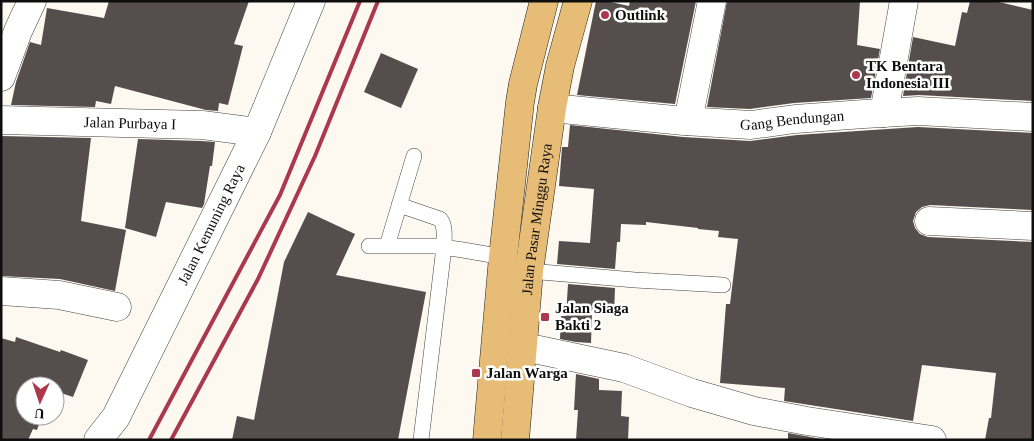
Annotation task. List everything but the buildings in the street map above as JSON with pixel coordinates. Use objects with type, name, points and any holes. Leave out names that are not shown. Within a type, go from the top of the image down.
[{"type":"main road","name":"Jalan Pasar Minggu Raya","points":[[487,440],[503,257],[520,102],[544,1]]},
{"type":"main road","name":"Jalan Pasar Minggu Raya","points":[[515,440],[529,271],[552,108],[560,66],[578,1]]},
{"type":"street","points":[[1,77],[18,31],[32,1]]},
{"type":"street","name":"Jalan Kemuning Raya","points":[[98,440],[116,418],[257,132],[311,1]]},
{"type":"street","points":[[677,120],[712,1]]},
{"type":"street","points":[[884,113],[904,1]]},
{"type":"street","name":"Gang Bendungan","points":[[552,108],[751,125],[795,119],[918,112],[1033,117]]},
{"type":"street","name":"Jalan Purbaya I","points":[[1,120],[202,125],[257,132]]},
{"type":"street","points":[[929,221],[1033,226]]},
{"type":"street","points":[[1,291],[59,295],[117,307]]},
{"type":"street","points":[[522,348],[630,370],[692,393],[754,411],[932,440]]},
{"type":"lane","points":[[387,246],[414,156]]},
{"type":"lane","points":[[399,205],[440,219],[443,223],[444,247],[421,440]]},
{"type":"lane","points":[[369,246],[444,247],[503,257]]},
{"type":"lane","points":[[529,271],[723,285]]},
{"type":"railway","points":[[149,440],[280,195],[360,1]]},
{"type":"railway","points":[[171,440],[258,279],[315,156],[378,1]]},
{"type":"place","name":"Outlink","points":[[605,15]]},
{"type":"place","name":"TK Bentara Indonesia III","points":[[856,75]]},
{"type":"place","name":"Jalan Siaga Bakti 2","points":[[545,317]]},
{"type":"place","name":"Jalan Warga","points":[[476,373]]}]
